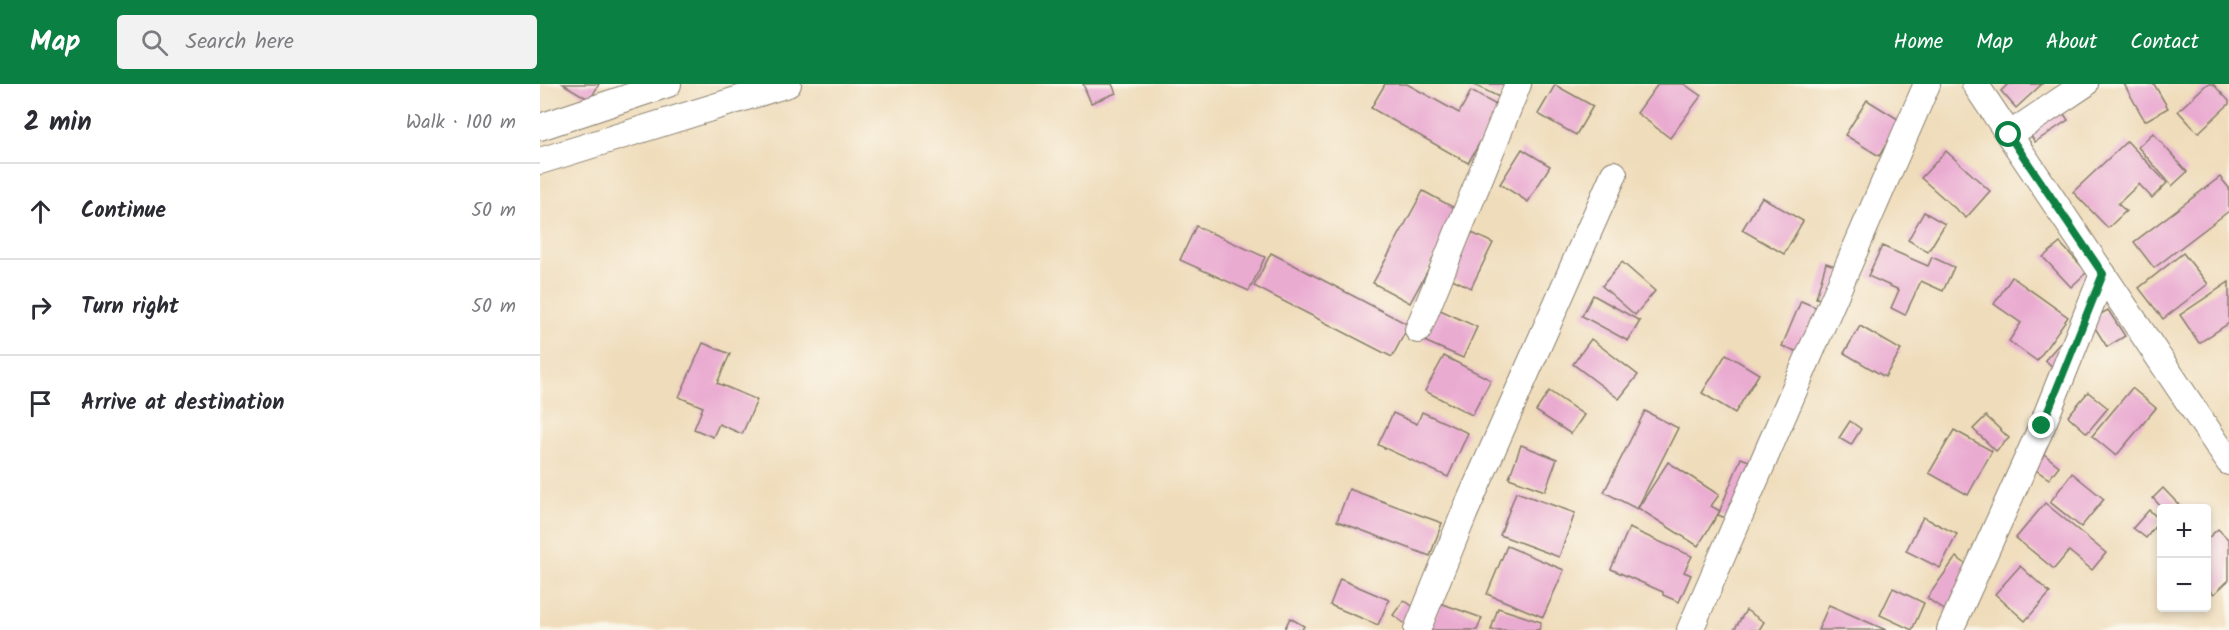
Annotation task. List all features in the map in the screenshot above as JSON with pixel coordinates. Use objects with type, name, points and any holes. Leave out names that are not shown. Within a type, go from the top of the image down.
[{"type":"street","points":[[540,126],[668,84]]},
{"type":"street","points":[[542,153],[788,84]]},
{"type":"street","points":[[1418,330],[1518,84]]},
{"type":"street","points":[[1690,630],[1927,84]]},
{"type":"street","points":[[1975,84],[2229,462]]},
{"type":"street","points":[[2009,135],[2085,84]]},
{"type":"street","points":[[1417,630],[1464,514],[1614,174]]},
{"type":"street","points":[[1950,630],[2042,426],[2103,274]]},
{"type":"building","points":[[563,84],[599,84],[590,100]]},
{"type":"building","points":[[1083,84],[1112,84],[1116,93],[1091,103]]},
{"type":"building","points":[[1385,84],[1407,84],[1459,113],[1471,91],[1500,107],[1468,163],[1371,108]]},
{"type":"building","points":[[1472,84],[1505,84],[1499,97]]},
{"type":"building","points":[[1658,84],[1684,84],[1701,96],[1670,138],[1637,113]]},
{"type":"building","points":[[2005,84],[2042,84],[2016,108],[2001,91],[2007,85]]},
{"type":"building","points":[[2124,84],[2154,84],[2168,108],[2145,121]]},
{"type":"building","points":[[2207,84],[2213,84],[2229,101],[2229,104],[2198,133],[2178,111]]},
{"type":"building","points":[[1555,85],[1593,106],[1576,135],[1538,114]]},
{"type":"building","points":[[1867,100],[1901,121],[1879,156],[1845,135]]},
{"type":"building","points":[[2060,108],[2068,120],[2035,142],[2027,130]]},
{"type":"building","points":[[2153,133],[2187,172],[2172,186],[2138,147]]},
{"type":"building","points":[[2127,141],[2167,183],[2152,198],[2139,184],[2118,204],[2126,211],[2108,228],[2073,192]]},
{"type":"building","points":[[1522,149],[1550,166],[1528,202],[1500,184]]},
{"type":"building","points":[[1946,151],[1990,191],[1966,218],[1921,178]]},
{"type":"building","points":[[2220,177],[2229,188],[2229,211],[2154,268],[2134,242]]},
{"type":"building","points":[[1423,191],[1460,211],[1410,303],[1373,283]]},
{"type":"building","points":[[1762,197],[1803,221],[1784,254],[1742,230]]},
{"type":"building","points":[[1924,212],[1945,224],[1928,252],[1908,240]]},
{"type":"building","points":[[1196,226],[1265,257],[1249,291],[1180,260]]},
{"type":"building","points":[[1472,233],[1493,243],[1471,288],[1450,278]]},
{"type":"building","points":[[2060,243],[2087,272],[2071,287],[2043,257]]},
{"type":"building","points":[[1882,246],[1928,266],[1932,257],[1954,267],[1943,291],[1921,281],[1905,315],[1891,308],[1899,290],[1868,276]]},
{"type":"building","points":[[1271,253],[1409,325],[1392,357],[1254,286]]},
{"type":"building","points":[[2183,253],[2208,284],[2163,319],[2139,288]]},
{"type":"building","points":[[1622,262],[1655,291],[1635,315],[1602,286]]},
{"type":"building","points":[[1826,263],[1841,268],[1831,302],[1816,298]]},
{"type":"building","points":[[2012,277],[2068,317],[2037,361],[2009,341],[2021,323],[1994,304]]},
{"type":"building","points":[[2229,282],[2229,323],[2199,343],[2180,315]]},
{"type":"building","points":[[1593,295],[1640,321],[1628,341],[1582,316]]},
{"type":"building","points":[[1801,301],[1820,309],[1801,353],[1782,346]]},
{"type":"building","points":[[1436,308],[1477,327],[1463,358],[1422,340]]},
{"type":"building","points":[[2108,310],[2125,336],[2107,347],[2090,320]]},
{"type":"building","points":[[1860,326],[1901,350],[1885,377],[1844,353]]},
{"type":"building","points":[[1591,339],[1638,375],[1619,399],[1573,364]]},
{"type":"building","points":[[2061,342],[2073,353],[2057,371],[2045,360]]},
{"type":"building","points":[[703,343],[730,354],[717,383],[757,400],[742,434],[719,424],[713,437],[694,429],[703,407],[679,397]]},
{"type":"building","points":[[1726,354],[1759,374],[1735,413],[1702,393]]},
{"type":"building","points":[[1444,356],[1491,380],[1472,415],[1425,391]]},
{"type":"building","points":[[2132,388],[2156,408],[2116,456],[2092,436]]},
{"type":"building","points":[[1549,391],[1584,415],[1571,434],[1536,411]]},
{"type":"building","points":[[2088,392],[2108,408],[2087,433],[2068,416]]},
{"type":"building","points":[[1645,411],[1678,428],[1637,509],[1604,492]]},
{"type":"building","points":[[1422,412],[1468,433],[1448,477],[1378,445],[1393,413],[1417,424]]},
{"type":"building","points":[[1986,416],[2009,438],[1996,451],[1973,429]]},
{"type":"building","points":[[1850,421],[1861,429],[1851,445],[1839,438]]},
{"type":"building","points":[[1954,430],[1992,451],[1968,495],[1929,473]]},
{"type":"building","points":[[1521,445],[1557,459],[1545,491],[1509,478]]},
{"type":"building","points":[[2040,451],[2059,466],[2049,479],[2030,466]]},
{"type":"building","points":[[1741,458],[1759,465],[1736,522],[1718,515]]},
{"type":"building","points":[[1668,462],[1719,495],[1711,506],[1720,511],[1698,546],[1638,508]]},
{"type":"building","points":[[2072,473],[2104,499],[2081,527],[2050,502]]},
{"type":"building","points":[[2163,488],[2178,504],[2158,504],[2153,498]]},
{"type":"building","points":[[1349,489],[1442,523],[1430,556],[1337,521]]},
{"type":"building","points":[[1516,492],[1575,513],[1559,557],[1500,535]]},
{"type":"building","points":[[2045,503],[2106,553],[2092,570],[2069,551],[2054,569],[2016,538]]},
{"type":"building","points":[[2149,510],[2157,517],[2157,524],[2146,538],[2133,528]]},
{"type":"building","points":[[1923,517],[1957,534],[1940,568],[1906,551]]},
{"type":"building","points":[[1629,528],[1692,556],[1684,572],[1691,575],[1679,602],[1663,595],[1663,592],[1611,569]]},
{"type":"building","points":[[2218,529],[2229,540],[2229,580],[2214,594],[2211,591],[2211,535]]},
{"type":"building","points":[[1507,546],[1564,570],[1543,617],[1487,594]]},
{"type":"building","points":[[1956,557],[1984,577],[1956,618],[1927,598]]},
{"type":"building","points":[[2020,566],[2050,593],[2025,621],[1995,594]]},
{"type":"building","points":[[1340,579],[1389,600],[1378,625],[1330,605]]},
{"type":"building","points":[[1893,588],[1924,603],[1912,630],[1880,615]]},
{"type":"building","points":[[1404,600],[1416,609],[1405,624],[1393,615]]},
{"type":"building","points":[[1440,603],[1482,618],[1477,630],[1430,630]]},
{"type":"building","points":[[1829,605],[1886,630],[1818,630]]},
{"type":"building","points":[[1498,608],[1541,622],[1539,630],[1491,630]]},
{"type":"building","points":[[1746,610],[1764,622],[1759,630],[1734,630]]},
{"type":"building","points":[[1290,618],[1304,626],[1302,630],[1284,630]]},
{"type":"route","points":[[2009,135],[2103,274],[2042,426]]}]
